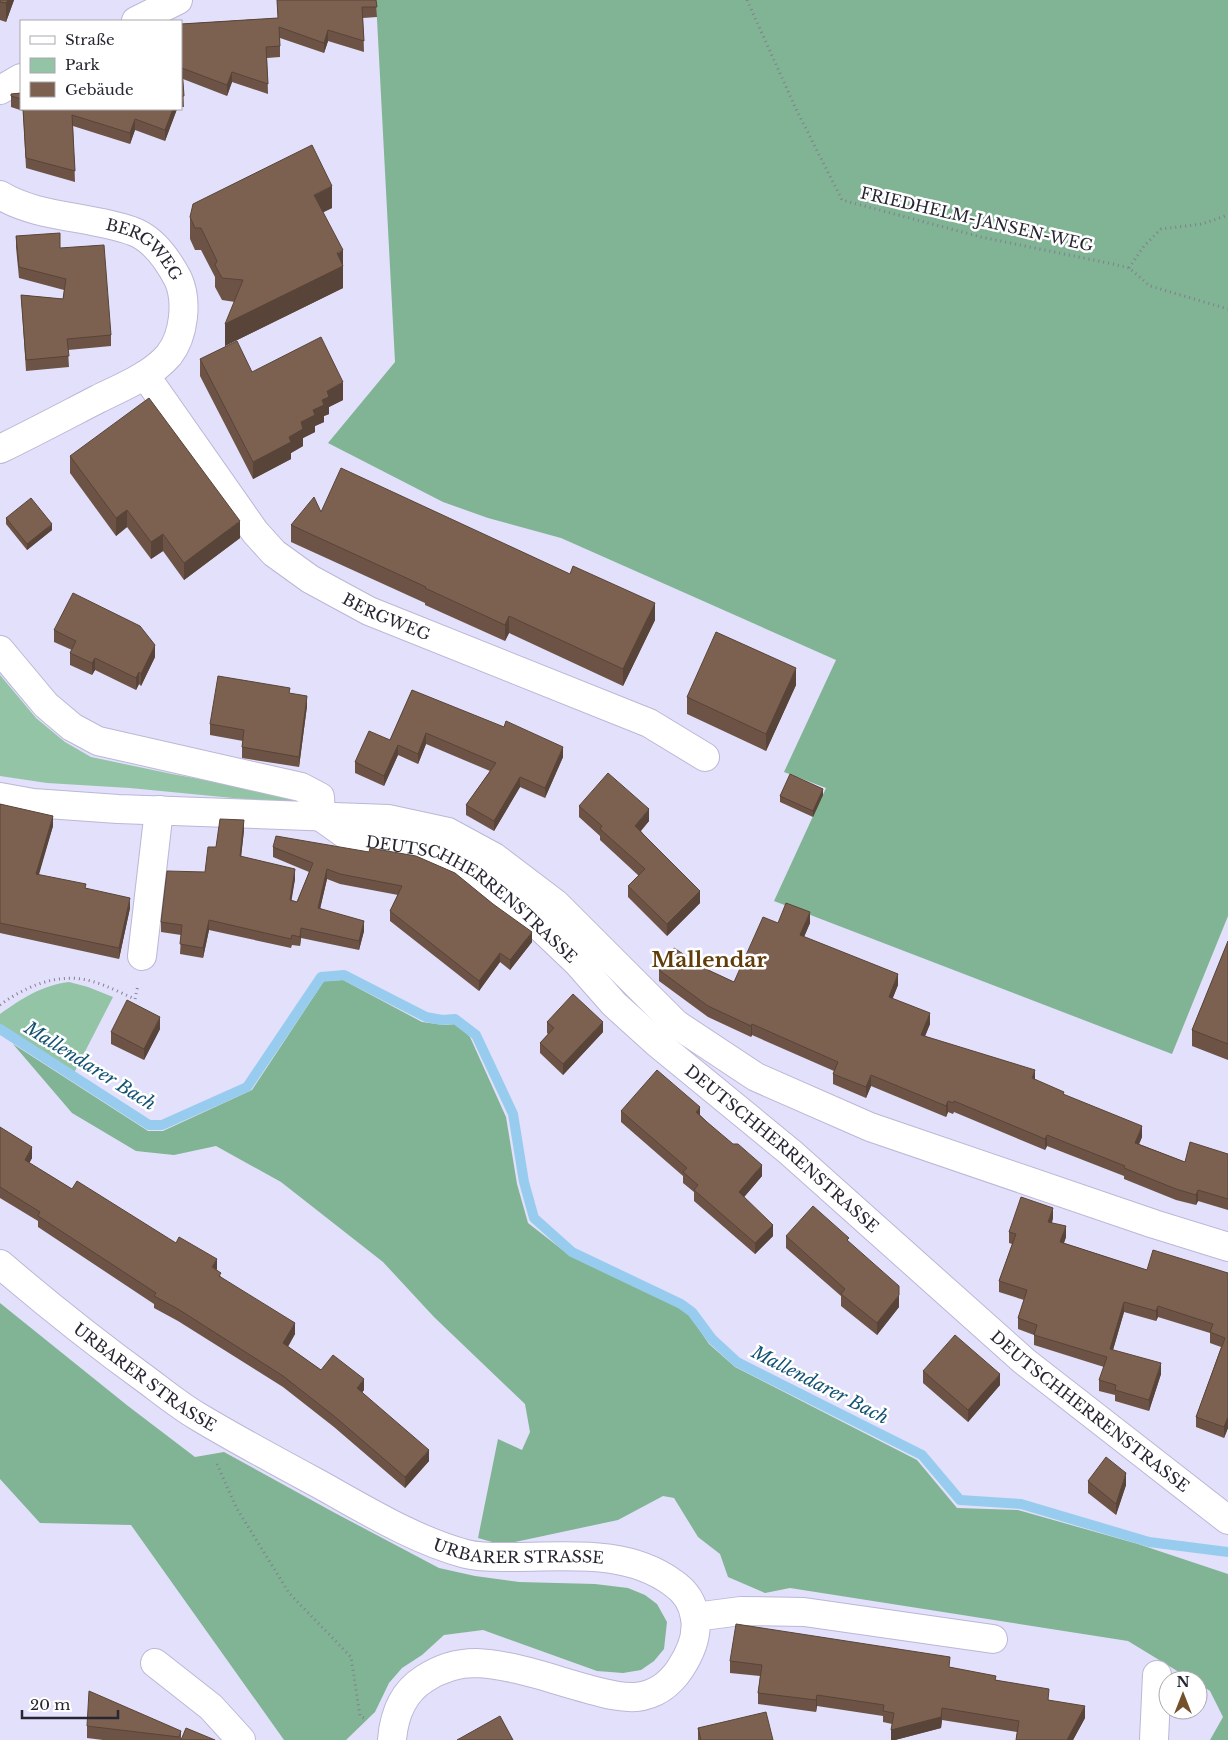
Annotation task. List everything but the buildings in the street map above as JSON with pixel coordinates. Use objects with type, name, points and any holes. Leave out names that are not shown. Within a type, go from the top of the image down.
[{"type":"street","points":[[138,20],[178,0]]},
{"type":"street","points":[[0,90],[20,79]]},
{"type":"street","name":"BERGWEG","points":[[0,195],[24,206],[133,231],[154,245],[171,266],[180,284],[184,312],[180,334],[169,354],[145,375],[0,449]]},
{"type":"street","name":"BERGWEG","points":[[145,375],[255,532],[274,553],[310,579],[369,611],[649,723],[706,757]]},
{"type":"street","points":[[0,650],[46,705],[72,727],[98,741],[301,787],[320,797],[320,817]]},
{"type":"street","name":"DEUTSCHHERRENSTRASSE","points":[[0,797],[33,803],[388,819],[448,832],[494,857],[556,904],[676,1024],[756,1078],[870,1127],[1154,1224],[1228,1247]]},
{"type":"street","points":[[142,956],[159,810]]},
{"type":"street","name":"DEUTSCHHERRENSTRASSE","points":[[320,817],[352,839],[439,852],[476,872],[517,905],[577,962],[614,1004],[790,1152],[1024,1361],[1228,1520]]},
{"type":"street","name":"URBARER STRASSE","points":[[0,1264],[111,1354],[195,1415],[394,1525],[468,1555],[495,1558],[586,1556],[616,1560],[646,1568],[664,1576],[680,1588],[690,1600],[695,1617],[696,1630],[692,1648],[672,1680],[656,1692],[635,1697],[609,1694],[506,1668],[476,1663],[454,1666],[433,1673],[414,1685],[402,1699],[392,1738]]},
{"type":"street","points":[[695,1617],[740,1611],[804,1612],[994,1639]]},
{"type":"street","points":[[154,1663],[211,1708],[241,1740]]},
{"type":"street","points":[[1154,1740],[1157,1675]]},
{"type":"path","name":"FRIEDHELM-JANSEN-WEG","points":[[747,0],[796,109],[842,200],[981,237],[1128,268],[1150,286],[1228,309]]},
{"type":"path","points":[[1128,268],[1144,246],[1162,229],[1202,224],[1228,215]]},
{"type":"path","points":[[0,1006],[26,989],[48,981],[70,978],[92,981],[135,999],[138,987]]},
{"type":"path","points":[[214,1457],[236,1507],[289,1593],[351,1658],[360,1716],[392,1738]]},
{"type":"green space","points":[[376,0],[1228,0],[1228,916],[1172,1054],[774,901],[826,788],[784,772],[836,660],[561,538],[488,518],[443,502],[328,443],[395,362]]},
{"type":"green space","points":[[0,675],[36,718],[65,742],[91,757],[292,796],[293,804],[130,788],[47,783],[0,776]]},
{"type":"green space","points":[[343,980],[422,1022],[444,1025],[457,1024],[470,1037],[506,1117],[517,1184],[528,1223],[569,1255],[678,1307],[690,1316],[709,1344],[735,1367],[917,1460],[957,1508],[1018,1510],[1138,1544],[1228,1574],[1228,1740],[1210,1740],[1223,1717],[1208,1690],[1208,1670],[1176,1670],[1128,1641],[790,1588],[765,1593],[728,1577],[720,1554],[698,1537],[674,1498],[663,1496],[618,1520],[515,1542],[492,1542],[478,1538],[498,1439],[522,1450],[530,1432],[525,1404],[434,1317],[383,1262],[281,1182],[216,1146],[174,1155],[136,1151],[72,1113],[13,1044],[148,1131],[163,1131],[252,1090],[324,981]]},
{"type":"green space","points":[[69,982],[113,997],[74,1073],[0,1025],[0,1014],[16,1003],[49,986]]},
{"type":"green space","points":[[0,1303],[128,1406],[195,1457],[224,1452],[439,1568],[475,1576],[519,1582],[595,1584],[628,1588],[645,1595],[657,1604],[667,1622],[664,1649],[654,1661],[641,1670],[623,1673],[597,1671],[483,1630],[444,1635],[422,1655],[402,1668],[389,1683],[375,1712],[346,1740],[284,1740],[131,1525],[40,1523],[0,1479]]},
{"type":"waterway","name":"Mallendarer Bach","points":[[0,1029],[149,1125],[162,1125],[247,1087],[321,977],[344,975],[426,1017],[442,1020],[455,1019],[476,1035],[513,1114],[524,1182],[534,1218],[572,1252],[681,1304],[692,1312],[712,1339],[737,1362],[922,1455],[960,1500],[1021,1504],[1149,1542],[1228,1552]]},
{"type":"district","name":"Mallendar","points":[[709,960]]}]
